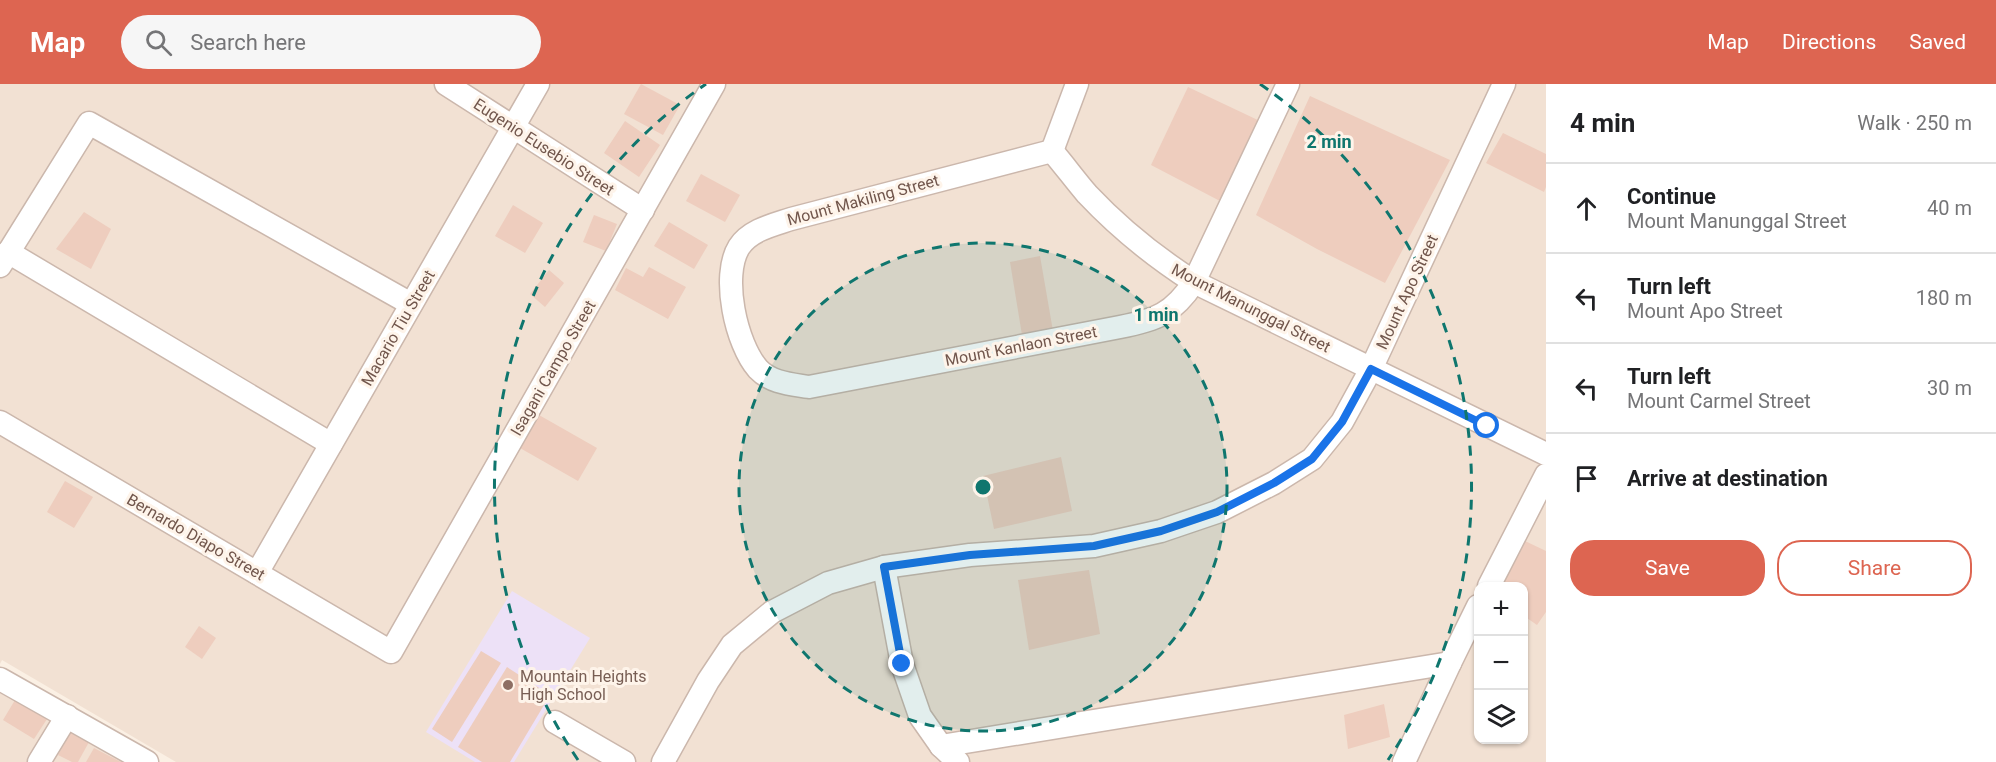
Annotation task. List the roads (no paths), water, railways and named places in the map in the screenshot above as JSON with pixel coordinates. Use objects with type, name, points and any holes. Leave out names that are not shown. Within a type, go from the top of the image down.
[{"type":"street","name":"Eugenio Eusebio Street","points":[[446,84],[643,210]]},
{"type":"street","name":"Macario Tiu Street","points":[[257,573],[538,84]]},
{"type":"street","name":"Isagani Campo Street","points":[[391,652],[714,84]]},
{"type":"street","points":[[1052,151],[1077,84]]},
{"type":"street","name":"Mount Kanlaon Street","points":[[733,306],[742,343],[759,370],[781,383],[809,387],[1148,321],[1167,312],[1182,300],[1194,282],[1288,84]]},
{"type":"street","name":"Mount Apo Street","points":[[663,762],[708,681],[732,645],[772,612],[828,584],[884,567],[970,555],[1094,546],[1161,531],[1217,512],[1274,483],[1312,459],[1342,422],[1371,369],[1504,84]]},
{"type":"street","points":[[332,444],[4,259],[89,123],[411,304]]},
{"type":"street","name":"Mount Manunggal Street","points":[[1052,151],[1087,194],[1125,231],[1160,260],[1194,282],[1546,454]]},
{"type":"street","name":"Mount Makiling Street","points":[[733,306],[731,270],[740,246],[758,230],[791,219],[1052,151]]},
{"type":"street","name":"Bernardo Diapo Street","points":[[0,422],[391,652]]},
{"type":"street","points":[[1491,582],[1546,475]]},
{"type":"street","points":[[884,567],[902,664],[920,716],[941,746],[958,762]]},
{"type":"street","points":[[1404,762],[1474,616]]},
{"type":"street","points":[[941,746],[1450,663]]},
{"type":"street","points":[[0,679],[147,762]]},
{"type":"street","points":[[39,762],[66,716]]},
{"type":"street","points":[[555,722],[624,762]]},
{"type":"place","name":"Mountain Heights High School","points":[[508,685]]}]
